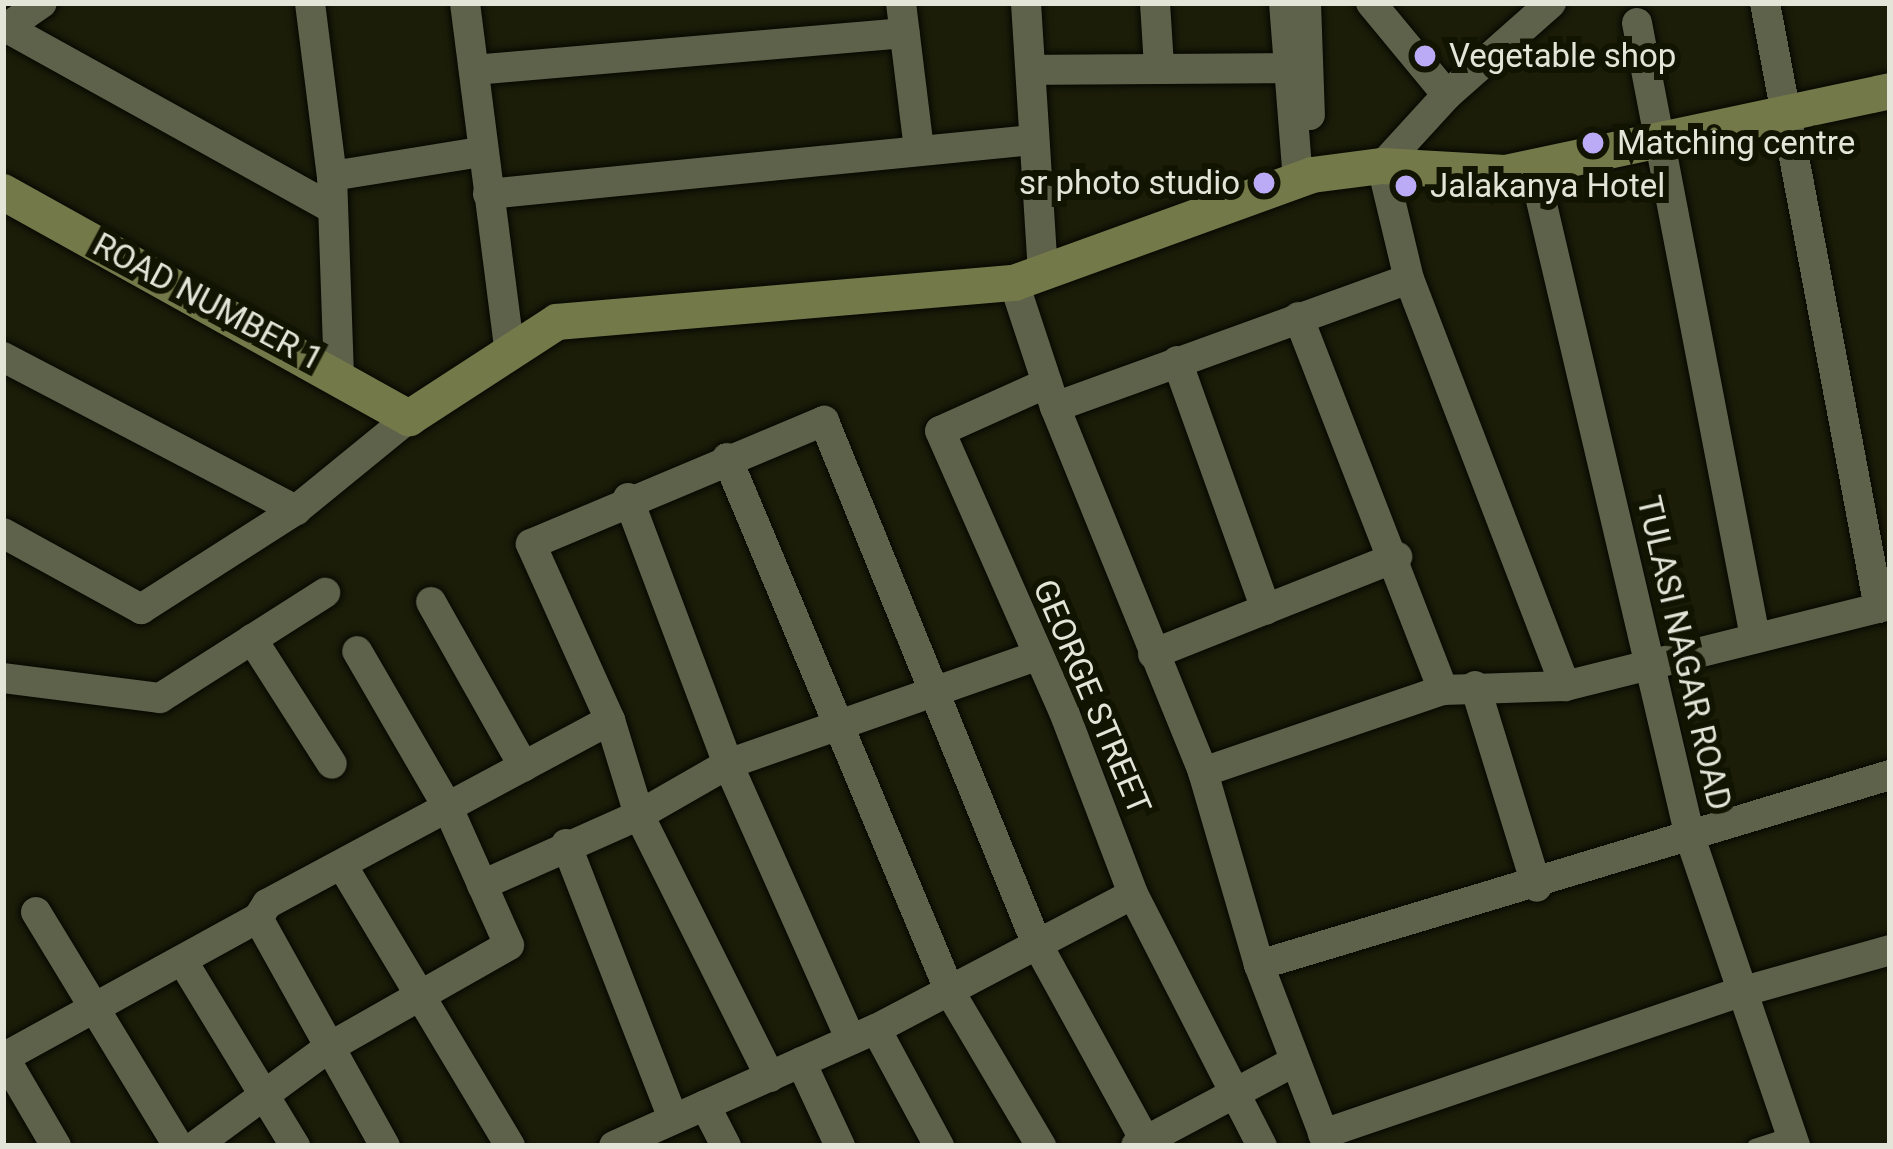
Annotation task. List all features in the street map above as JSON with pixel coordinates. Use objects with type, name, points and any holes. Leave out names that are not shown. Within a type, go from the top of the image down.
[{"type":"street","points":[[42,3],[4,29],[333,209]]},
{"type":"street","points":[[310,3],[332,176],[339,373]]},
{"type":"street","points":[[465,3],[509,354]]},
{"type":"street","points":[[1026,3],[1033,140],[1028,277],[1051,395],[1203,772],[1259,965],[1325,1140],[1741,992],[1890,950]]},
{"type":"street","points":[[1155,3],[1159,67]]},
{"type":"street","points":[[1284,3],[1287,68],[1305,178]]},
{"type":"street","points":[[1305,178],[1306,3]]},
{"type":"street","points":[[1371,3],[1447,95]]},
{"type":"street","points":[[1382,166],[1447,95],[1551,3]]},
{"type":"street","points":[[1203,772],[1443,690],[1565,686],[1879,608],[1765,3]]},
{"type":"street","points":[[474,70],[902,18],[919,150]]},
{"type":"street","points":[[1637,23],[1664,139],[1755,638]]},
{"type":"street","points":[[1030,70],[1287,68]]},
{"type":"street","points":[[3,533],[141,609],[296,510],[410,418],[557,322],[1028,277],[1305,178],[1382,166],[1432,174],[1534,166],[1890,91]]},
{"type":"street","points":[[488,194],[1033,140]]},
{"type":"street","points":[[332,176],[481,152]]},
{"type":"street","points":[[1382,166],[1409,279],[1565,686]]},
{"type":"street","name":"TULASI NAGAR ROAD","points":[[1534,166],[1690,838],[1792,1140]]},
{"type":"street","name":"ROAD NUMBER 1","points":[[3,192],[339,373],[410,418]]},
{"type":"street","points":[[1051,395],[1177,361],[1409,279]]},
{"type":"street","points":[[1298,317],[1397,557],[1443,690]]},
{"type":"street","points":[[1177,361],[1266,610]]},
{"type":"street","points":[[8,370],[296,510]]},
{"type":"street","name":"GEORGE STREET","points":[[1051,395],[940,430],[1133,893],[1262,1146]]},
{"type":"street","points":[[770,1077],[640,814],[610,720],[530,544],[628,498],[824,421],[938,689],[1036,942],[1144,1144],[1295,1061]]},
{"type":"street","points":[[727,458],[950,992],[1041,1146]]},
{"type":"street","points":[[628,498],[728,764],[864,1034],[939,1146]]},
{"type":"street","points":[[1153,654],[1397,557]]},
{"type":"street","points":[[3,678],[160,698],[325,593]]},
{"type":"street","points":[[430,602],[524,767]]},
{"type":"street","points":[[252,640],[332,764]]},
{"type":"street","points":[[195,1146],[328,1048],[509,945],[447,806],[357,651]]},
{"type":"street","points":[[482,885],[640,814],[728,764],[1037,656]]},
{"type":"street","points":[[1475,686],[1537,887]]},
{"type":"street","points":[[56,1146],[4,1058],[258,918],[267,904],[610,720]]},
{"type":"street","points":[[1259,965],[1537,887],[1890,775]]},
{"type":"street","points":[[566,844],[673,1119]]},
{"type":"street","points":[[342,866],[510,1146]]},
{"type":"street","points":[[620,1145],[950,992],[1133,893]]},
{"type":"street","points":[[36,913],[178,1146]]},
{"type":"street","points":[[258,918],[385,1146]]},
{"type":"street","points":[[182,960],[296,1146]]},
{"type":"street","points":[[801,1063],[840,1146]]},
{"type":"street","points":[[705,1105],[726,1146]]},
{"type":"lane","points":[[1754,1146],[1792,1140]]},
{"type":"place","name":"Vegetable shop","points":[[1425,56]]},
{"type":"place","name":"Matching centre","points":[[1593,143]]},
{"type":"place","name":"sr photo studio","points":[[1264,183]]},
{"type":"place","name":"Jalakanya Hotel","points":[[1406,186]]}]
